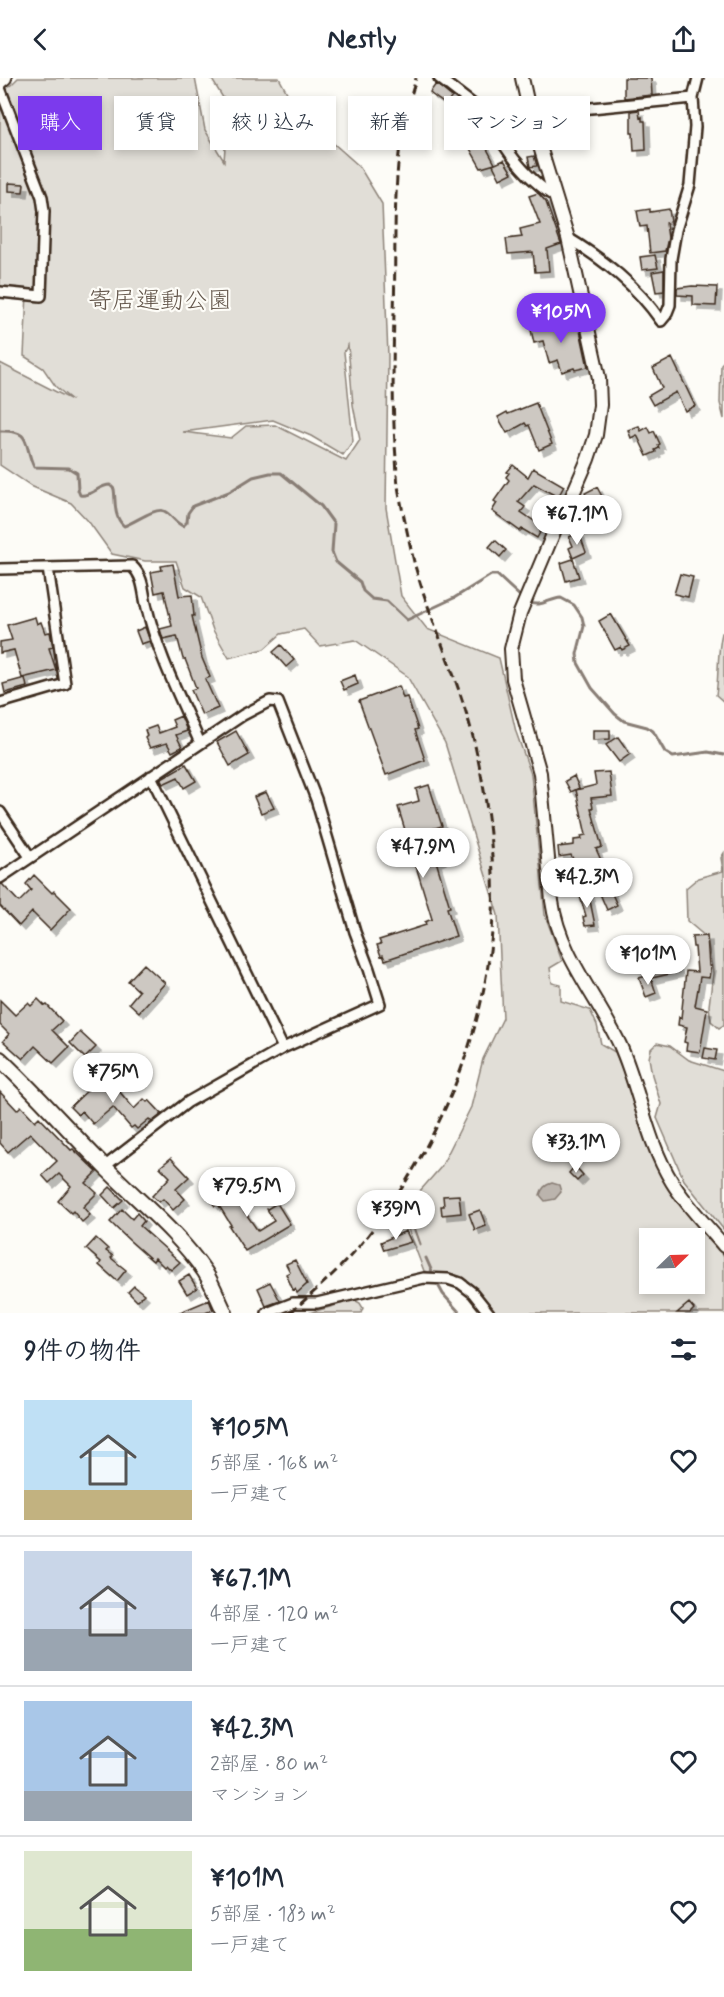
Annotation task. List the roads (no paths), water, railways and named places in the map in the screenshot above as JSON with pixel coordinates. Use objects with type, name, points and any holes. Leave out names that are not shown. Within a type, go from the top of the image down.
[{"type":"main road","points":[[0,1059],[29,1086],[104,1167],[171,1231],[212,1284],[225,1313]]},
{"type":"street","points":[[0,82],[5,78]]},
{"type":"street","points":[[439,78],[462,96]]},
{"type":"street","points":[[522,78],[526,96]]},
{"type":"street","points":[[568,238],[611,267],[637,291],[661,321],[670,304],[671,259],[676,230],[690,185],[695,127],[693,98],[698,78]]},
{"type":"street","points":[[0,88],[42,197],[44,211],[40,296],[0,292]]},
{"type":"street","points":[[590,108],[693,98]]},
{"type":"street","points":[[507,150],[542,188],[555,197]]},
{"type":"street","points":[[541,150],[568,238],[599,378],[600,405],[596,435],[588,459],[559,520],[520,613],[515,629],[511,664],[518,700],[540,773],[554,913],[561,936],[619,1045],[632,1076],[642,1113],[672,1184],[724,1246]]},
{"type":"street","points":[[0,569],[132,566],[139,573],[150,622],[159,649],[200,743]]},
{"type":"street","points":[[0,703],[65,684],[48,568]]},
{"type":"street","points":[[0,878],[243,715],[270,701],[278,702],[316,798],[355,932],[380,1004],[284,1048],[188,1102],[104,1167]]},
{"type":"street","points":[[151,776],[284,1048]]},
{"type":"street","points":[[0,812],[30,857]]},
{"type":"street","points":[[267,1313],[293,1303],[317,1303],[424,1278],[448,1279],[460,1283],[473,1293],[489,1313]]},
{"type":"waterway","points":[[0,431],[10,431],[22,436],[34,467],[69,468],[77,473],[80,495],[110,485],[114,489],[117,513],[124,526],[160,510],[183,526],[193,506],[229,492],[253,477],[281,473],[321,506],[334,524],[332,552],[336,562],[360,582],[363,591],[372,599],[387,601],[407,620],[454,598],[491,575],[497,575],[523,599]]},
{"type":"waterway","points":[[529,602],[541,604],[561,598],[574,605],[582,617],[584,626],[577,654],[578,663],[592,688],[615,714],[624,721],[647,727],[653,731],[665,752],[673,757],[708,752],[724,755]]},
{"type":"waterway","points":[[407,1208],[420,1244]]},
{"type":"waterway","points":[[426,1258],[433,1274]]},
{"type":"waterway","points":[[437,1283],[443,1294],[460,1313]]},
{"type":"railway","points":[[290,1313],[336,1271],[361,1244],[387,1210],[431,1137],[450,1098],[465,1058],[486,975],[492,932],[493,883],[490,834],[473,737],[414,562],[398,482],[393,386],[396,188],[405,116],[416,78]]},
{"type":"park label","name":"寄居運動公園","points":[[160,301]]}]
